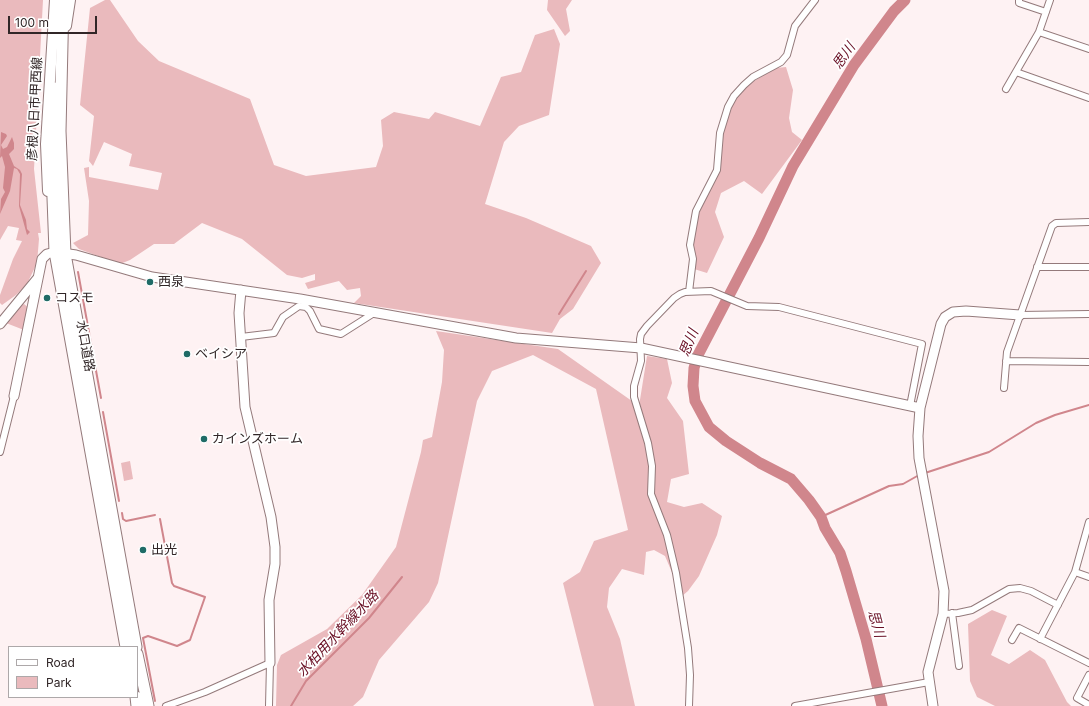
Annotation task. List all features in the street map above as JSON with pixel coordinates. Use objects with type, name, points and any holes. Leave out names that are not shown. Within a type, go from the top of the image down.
[{"type":"highway","name":"水口道路","points":[[62,0],[60,253],[126,646]]},
{"type":"highway","name":"水口道路","points":[[61,24],[58,30],[53,110],[52,218],[136,646]]},
{"type":"highway","points":[[138,659],[148,706]]},
{"type":"main road","name":"彦根八日市甲西線","points":[[52,218],[46,166],[54,0]]},
{"type":"main road","name":"彦根八日市甲西線","points":[[61,71],[70,0]]},
{"type":"street","points":[[689,292],[693,259],[690,245],[696,211],[717,170],[720,133],[728,107],[734,96],[753,77],[781,62],[786,55],[795,26],[815,0]]},
{"type":"street","points":[[1019,0],[1018,2],[1046,12]]},
{"type":"street","points":[[1006,89],[1040,32],[1050,0]]},
{"type":"street","points":[[1040,32],[1089,49]]},
{"type":"street","points":[[1016,72],[1089,98]]},
{"type":"street","points":[[1004,388],[1007,352],[1052,226],[1056,223],[1089,222]]},
{"type":"street","points":[[0,452],[14,396],[42,259],[47,254],[60,253],[76,255],[152,277],[241,290],[300,302],[374,313],[516,338],[641,348],[689,357],[920,408]]},
{"type":"street","points":[[1037,267],[1089,267]]},
{"type":"street","points":[[0,324],[38,277]]},
{"type":"street","points":[[241,290],[239,313],[242,337],[245,407],[271,517],[275,547],[275,564],[270,600],[268,706]]},
{"type":"street","points":[[689,706],[690,675],[688,648],[676,573],[667,535],[651,494],[652,466],[648,443],[634,397],[634,386],[641,361],[641,334],[674,298],[689,292],[711,291],[719,293],[747,306],[779,307],[922,344],[910,406]]},
{"type":"street","points":[[300,302],[310,311],[319,329],[341,334],[374,313]]},
{"type":"street","points":[[242,337],[274,333],[283,317],[300,302]]},
{"type":"street","points":[[959,666],[947,614],[919,458],[918,436],[920,408],[941,324],[945,317],[953,312],[966,311],[1020,314],[1089,314]]},
{"type":"street","points":[[1006,361],[1089,362]]},
{"type":"street","points":[[1040,639],[1075,572],[1087,539],[1089,522]]},
{"type":"street","points":[[1075,572],[1089,577]]},
{"type":"street","points":[[947,614],[972,610],[1009,590],[1020,588],[1031,591],[1058,605]]},
{"type":"street","points":[[933,706],[929,682],[930,661],[947,614]]},
{"type":"street","points":[[1012,640],[1019,628],[1089,663]]},
{"type":"street","points":[[166,706],[205,692],[270,663]]},
{"type":"street","points":[[1089,675],[1077,698],[1089,704]]},
{"type":"street","points":[[795,706],[871,694],[888,689],[929,682]]},
{"type":"green space","points":[[0,0],[43,0],[34,169],[41,233],[38,233],[37,263],[27,284],[16,295],[2,305],[0,303],[0,295],[13,259],[22,241],[16,240],[19,228],[8,226],[0,240]]},
{"type":"green space","points":[[105,0],[110,0],[138,41],[159,61],[250,99],[274,165],[306,176],[376,167],[383,146],[381,120],[394,112],[429,119],[435,112],[480,126],[501,77],[521,72],[535,35],[554,29],[560,44],[549,115],[519,126],[504,142],[485,204],[526,218],[591,246],[601,263],[573,309],[560,319],[552,333],[354,303],[361,296],[360,288],[347,290],[339,281],[308,289],[305,283],[315,280],[315,274],[302,278],[287,275],[242,239],[202,223],[174,244],[154,244],[130,260],[120,264],[79,249],[73,243],[88,235],[89,201],[84,168],[89,167],[89,177],[158,190],[162,173],[129,166],[132,154],[104,142],[93,166],[89,161],[94,116],[80,105],[90,8]]},
{"type":"green space","points":[[548,0],[572,0],[566,9],[570,31],[565,36],[547,10]]},
{"type":"green space","points":[[786,67],[793,90],[789,118],[792,132],[802,140],[762,194],[744,181],[721,193],[715,212],[724,237],[707,273],[694,269],[693,244],[700,209],[714,183],[720,165],[722,132],[734,100],[749,84],[776,68]]},
{"type":"green space","points":[[24,304],[30,309],[24,330],[6,323],[16,308]]},
{"type":"green space","points":[[436,331],[558,349],[639,406],[647,356],[667,359],[672,383],[667,398],[683,421],[689,474],[671,479],[667,502],[684,507],[702,503],[722,516],[717,535],[699,576],[688,591],[682,596],[665,556],[654,550],[646,552],[644,575],[622,569],[609,588],[607,607],[620,639],[635,706],[594,706],[563,583],[580,572],[594,541],[628,530],[596,389],[533,355],[492,371],[477,401],[438,583],[429,602],[379,660],[363,697],[353,706],[276,706],[277,665],[281,655],[327,629],[362,595],[396,547],[423,440],[432,437],[442,382],[444,350]]},
{"type":"green space","points":[[130,461],[133,479],[124,481],[121,463]]},
{"type":"green space","points":[[992,610],[1007,616],[991,655],[1009,664],[1030,650],[1045,660],[1067,702],[1071,706],[995,706],[977,697],[970,681],[968,624]]},
{"type":"shaded area","points":[[1,132],[7,136],[1,145],[3,149],[7,147],[12,137],[14,149],[9,154],[14,166],[20,170],[22,174],[20,205],[26,220],[27,229],[30,232],[27,235],[19,206],[20,174],[17,169],[14,168],[10,191],[0,214],[1,199],[5,192],[3,188],[5,167],[2,156],[0,158]]},
{"type":"waterway","name":"思川","points":[[882,706],[866,639],[846,571],[840,553],[825,528],[821,517],[791,479],[760,463],[726,441],[709,427],[695,401],[693,386],[694,368],[698,355],[759,238],[793,166],[854,65],[894,11],[905,0]]},
{"type":"waterway","name":"水柏用水幹線水路","points":[[559,314],[586,271]]},
{"type":"waterway","points":[[78,272],[101,398]]},
{"type":"waterway","points":[[925,473],[989,452],[1036,423],[1055,415],[1089,405]]},
{"type":"waterway","points":[[103,412],[119,501]]},
{"type":"waterway","points":[[821,517],[889,486],[903,484],[919,475]]},
{"type":"waterway","points":[[122,513],[123,519],[126,521],[155,515]]},
{"type":"waterway","points":[[155,701],[143,638],[148,636],[177,646],[190,640],[205,597],[174,586],[172,583],[160,519]]},
{"type":"waterway","name":"水柏用水幹線水路","points":[[291,706],[306,681],[369,618],[402,577]]},
{"type":"place","name":"西泉","points":[[150,282]]},
{"type":"place","name":"コスモ","points":[[47,298]]},
{"type":"place","name":"ベイシア","points":[[187,354]]},
{"type":"place","name":"カインズホーム","points":[[204,439]]},
{"type":"place","name":"出光","points":[[143,550]]}]
